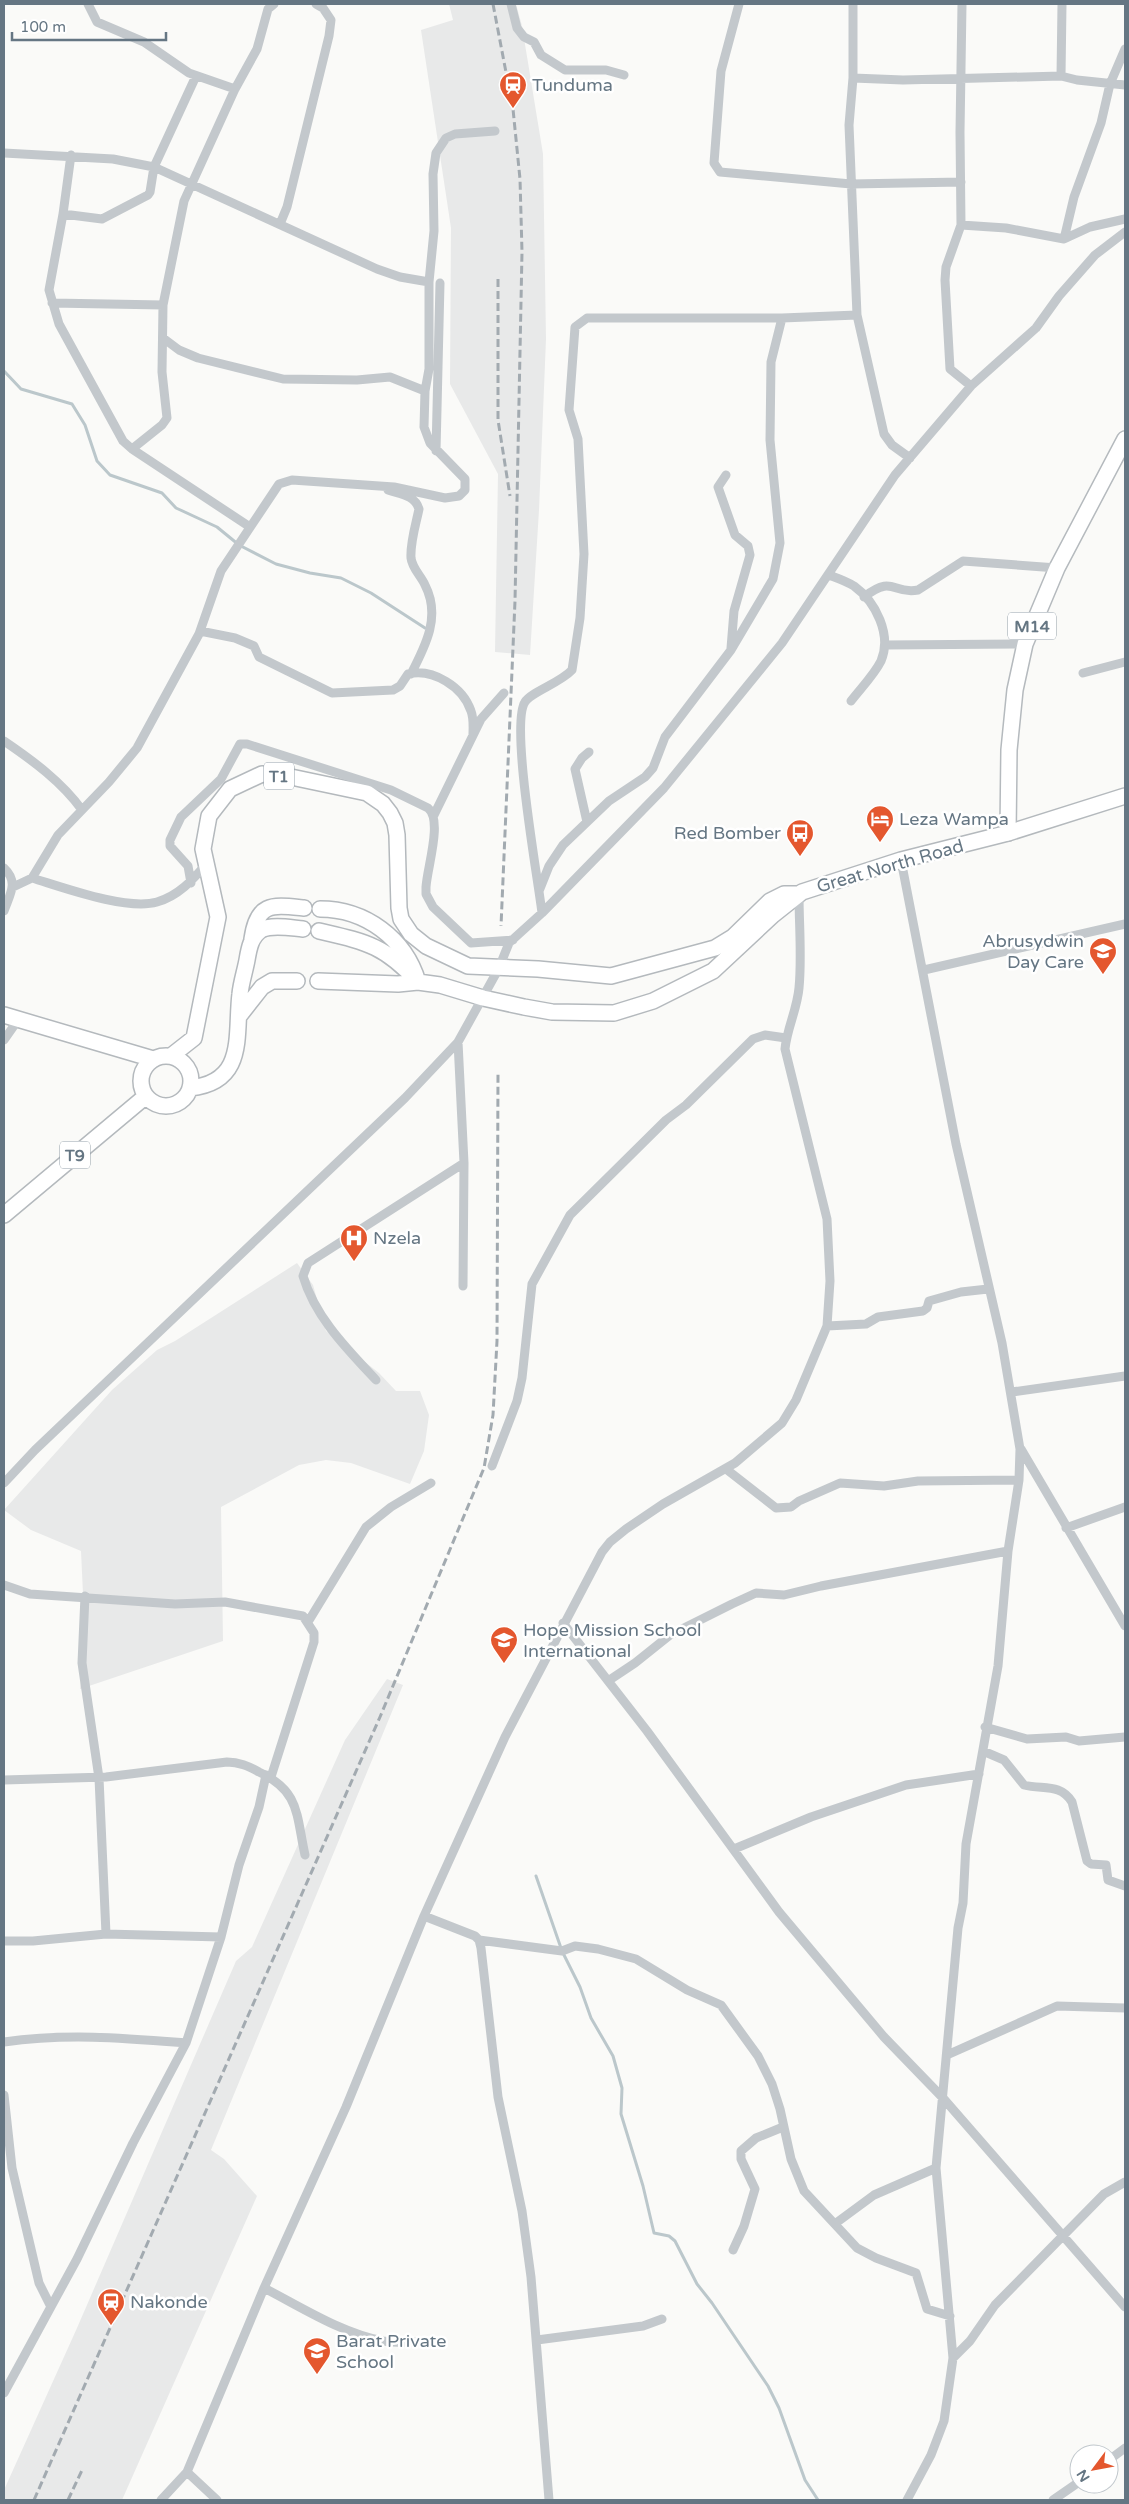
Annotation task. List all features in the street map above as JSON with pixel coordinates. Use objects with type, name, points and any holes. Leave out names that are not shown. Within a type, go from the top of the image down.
[{"type":"main road","name":"M14","points":[[1008,833],[1010,750],[1015,690],[1025,644],[1057,568],[1125,439]]},
{"type":"main road","name":"T1","points":[[11,1018],[154,1059],[171,1056],[194,1038],[218,917],[203,848],[209,816],[230,789],[262,774],[291,777],[367,793],[383,804],[395,823],[399,908],[401,919],[411,934],[426,946],[468,966],[499,968]]},
{"type":"main road","name":"Great North Road","points":[[799,894],[901,860],[1008,833],[1125,796]]},
{"type":"main road","points":[[499,968],[538,969],[611,976],[715,948],[733,937],[770,901],[784,894],[799,894]]},
{"type":"main road","points":[[318,981],[398,984],[418,982],[440,985],[483,998],[552,1012],[614,1012],[653,1001],[713,971],[773,915],[799,894]]},
{"type":"main road","points":[[190,1088],[214,1083],[228,1071],[237,1049],[240,995],[254,924],[259,914],[267,908],[278,906],[304,908]]},
{"type":"main road","points":[[320,909],[341,909],[367,919],[382,930],[412,964],[418,982]]},
{"type":"main road","points":[[252,939],[261,930],[269,927],[303,929]]},
{"type":"main road","points":[[319,931],[367,942],[399,962],[418,982]]},
{"type":"main road","points":[[240,1015],[267,984],[272,981],[297,981]]},
{"type":"main road","points":[[154,1059],[142,1073],[142,1085],[146,1096],[156,1103],[173,1104],[184,1098],[190,1088],[191,1076],[186,1066],[171,1056]]},
{"type":"main road","name":"T9","points":[[4,1215],[146,1096]]},
{"type":"street","points":[[88,4],[97,22],[138,39],[196,76],[235,89]]},
{"type":"street","points":[[280,224],[287,207],[332,20],[327,12],[316,4]]},
{"type":"street","points":[[511,4],[517,28],[524,37],[532,41],[542,55],[565,70],[606,70],[624,75]]},
{"type":"street","points":[[739,4],[721,71],[714,163],[716,168],[723,174],[851,184],[961,182]]},
{"type":"street","points":[[853,4],[854,78],[849,125],[857,315],[884,434],[892,445],[910,458]]},
{"type":"street","points":[[962,4],[961,225],[946,267],[946,303],[950,369],[971,386]]},
{"type":"street","points":[[1061,76],[1062,4]]},
{"type":"street","points":[[132,449],[162,425],[167,418],[162,372],[163,305],[181,210],[190,183],[257,48],[270,5]]},
{"type":"street","points":[[1064,239],[1074,197],[1101,122],[1110,84],[1125,49]]},
{"type":"street","points":[[64,214],[102,219],[111,216],[148,195],[154,167],[196,76]]},
{"type":"street","points":[[854,78],[903,80],[1061,76],[1077,80],[1125,85]]},
{"type":"street","points":[[14,887],[32,878],[58,835],[109,782],[137,748],[200,631],[221,571],[275,488],[287,480],[409,489],[445,498],[459,496],[465,490],[465,479],[436,451],[426,435],[424,427],[425,391],[430,369],[429,282],[434,231],[433,174],[436,154],[443,141],[450,136],[495,131]]},
{"type":"street","points":[[4,154],[71,155],[113,159],[154,167],[392,275],[429,282]]},
{"type":"street","points":[[71,155],[64,214],[49,290],[58,324],[108,416],[120,436],[132,449],[250,527]]},
{"type":"street","points":[[961,225],[1006,228],[1064,239],[1090,227],[1125,218]]},
{"type":"street","points":[[4,1483],[56,1430],[404,1098],[458,1042],[499,968],[506,949],[513,940],[542,914],[664,788],[782,643],[829,575],[870,509],[971,386],[1036,328],[1059,296],[1095,255],[1125,232]]},
{"type":"street","points":[[436,451],[440,283]]},
{"type":"street","points":[[52,303],[163,305]]},
{"type":"street","points":[[542,914],[521,761],[520,732],[522,707],[528,698],[548,688],[572,670],[580,618],[584,539],[580,510],[578,439],[569,410],[575,326],[587,318],[782,318],[857,315]]},
{"type":"street","points":[[539,891],[554,856],[616,795],[648,774],[653,768],[665,737],[731,650],[768,589],[775,572],[780,542],[770,440],[770,384],[772,355],[782,318]]},
{"type":"street","points":[[163,338],[188,355],[283,379],[357,380],[390,377],[425,391]]},
{"type":"street","points":[[726,475],[718,487],[735,535],[748,546],[750,555],[734,611],[731,650]]},
{"type":"street","points":[[200,631],[235,638],[254,646],[259,657],[332,693],[393,690],[400,686],[411,674],[427,644],[426,638],[434,616],[429,593],[411,557],[419,509],[415,500],[376,486]]},
{"type":"street","points":[[864,597],[876,588],[888,584],[912,591],[918,590],[962,561],[1057,568]]},
{"type":"street","points":[[829,575],[854,587],[864,597],[885,630],[885,644],[880,663],[851,701]]},
{"type":"street","points":[[885,644],[1025,644]]},
{"type":"street","points":[[1083,673],[1125,662]]},
{"type":"street","points":[[411,674],[424,672],[434,675],[462,695],[471,712],[473,735]]},
{"type":"street","points":[[504,693],[481,719],[434,815],[435,823],[426,894],[433,907],[471,943],[513,940]]},
{"type":"street","points":[[4,741],[30,759],[59,785],[82,810]]},
{"type":"street","points":[[191,883],[188,866],[170,846],[170,840],[181,817],[221,779],[237,749],[243,743],[391,790],[428,808],[434,815]]},
{"type":"street","points":[[587,822],[575,769],[582,758],[589,752]]},
{"type":"street","points":[[901,860],[924,970],[956,1144],[1012,1392],[1020,1448],[1019,1480],[1008,1551],[998,1666],[966,1844],[963,1903],[958,1928],[936,2168],[953,2358],[944,2422],[931,2455],[907,2500]]},
{"type":"street","points":[[32,878],[89,896],[146,903],[163,899],[191,883],[206,864]]},
{"type":"street","points":[[4,868],[12,879],[14,887],[4,911]]},
{"type":"street","points":[[160,2500],[187,2472],[264,2288],[346,2107],[424,1916],[505,1737],[563,1623],[610,1542],[644,1516],[742,1459],[782,1423],[796,1400],[827,1326],[830,1281],[827,1219],[786,1059],[786,1038],[796,1010],[800,987],[799,894]]},
{"type":"street","points":[[924,970],[1125,924]]},
{"type":"street","points":[[4,1040],[11,1018]]},
{"type":"street","points":[[492,1466],[517,1401],[522,1378],[532,1284],[570,1215],[666,1120],[686,1105],[753,1039],[765,1035],[786,1038]]},
{"type":"street","points":[[458,1042],[464,1163],[463,1286]]},
{"type":"street","points":[[376,1380],[335,1336],[307,1290],[302,1276],[308,1263],[464,1163]]},
{"type":"street","points":[[827,1326],[866,1324],[878,1318],[923,1311],[927,1308],[929,1301],[940,1296],[988,1289]]},
{"type":"street","points":[[1012,1392],[1125,1376]]},
{"type":"street","points":[[1020,1448],[1125,1626]]},
{"type":"street","points":[[726,1469],[776,1508],[791,1507],[799,1501],[840,1483],[884,1486],[918,1481],[1019,1480]]},
{"type":"street","points":[[308,1622],[366,1527],[391,1508],[431,1483]]},
{"type":"street","points":[[1066,1528],[1125,1507]]},
{"type":"street","points":[[608,1681],[635,1663],[670,1635],[756,1593],[792,1594],[821,1586],[1008,1551]]},
{"type":"street","points":[[4,1585],[30,1594],[86,1596],[174,1604],[225,1602],[303,1616],[314,1633],[314,1642],[239,1865],[221,1937],[186,2043],[133,2143],[77,2259],[50,2305],[4,2393]]},
{"type":"street","points":[[86,1596],[82,1663],[99,1778],[106,1934]]},
{"type":"street","points":[[563,1623],[734,1849],[779,1912],[884,2037],[943,2098],[1125,2307]]},
{"type":"street","points":[[986,1727],[1027,1739],[1066,1737],[1081,1741],[1125,1737]]},
{"type":"street","points":[[983,1751],[1004,1760],[1024,1785],[1058,1789],[1067,1795],[1072,1802],[1087,1860],[1091,1864],[1106,1865],[1108,1880],[1125,1886]]},
{"type":"street","points":[[4,1780],[99,1778],[227,1762],[242,1763],[269,1776],[284,1786],[290,1794],[305,1854]]},
{"type":"street","points":[[734,1849],[811,1816],[906,1784],[979,1774]]},
{"type":"street","points":[[424,1916],[475,1936],[479,1940],[562,1951],[575,1946],[636,1959],[687,1990],[722,2005],[758,2056],[772,2084],[799,2182],[811,2199],[863,2253],[916,2273],[927,2309],[950,2316]]},
{"type":"street","points":[[4,1941],[32,1941],[106,1934],[221,1937]]},
{"type":"street","points":[[479,1940],[498,2097],[522,2212],[537,2340],[549,2500]]},
{"type":"street","points":[[947,2055],[1057,2006],[1125,2008]]},
{"type":"street","points":[[4,2042],[58,2036],[97,2036],[186,2043]]},
{"type":"street","points":[[4,2095],[12,2168],[39,2283],[50,2305]]},
{"type":"street","points":[[733,2250],[744,2226],[755,2188],[741,2159],[741,2151],[756,2138],[783,2127]]},
{"type":"street","points":[[836,2223],[880,2191],[936,2168]]},
{"type":"street","points":[[953,2358],[970,2341],[995,2305],[1104,2194],[1125,2182]]},
{"type":"street","points":[[264,2288],[326,2320],[369,2337],[383,2341],[421,2342]]},
{"type":"street","points":[[537,2340],[643,2326],[662,2319]]},
{"type":"street","points":[[187,2472],[217,2500]]},
{"type":"street","points":[[1053,2500],[1069,2489]]},
{"type":"shaded area","points":[[449,4],[516,4],[522,26],[543,154],[546,339],[539,510],[530,655],[495,652],[498,474],[450,384],[451,228],[421,30],[453,20]]},
{"type":"shaded area","points":[[297,1263],[313,1285],[326,1331],[379,1373],[396,1391],[420,1391],[429,1415],[424,1451],[410,1484],[351,1463],[326,1460],[299,1465],[221,1507],[223,1641],[80,1689],[85,1637],[81,1551],[31,1530],[4,1510],[112,1390],[157,1350],[175,1341]]},
{"type":"shaded area","points":[[387,1679],[403,1685],[211,2150],[224,2159],[257,2196],[122,2500],[4,2500],[4,2490],[77,2328],[236,1961],[252,1947],[345,1740]]},
{"type":"waterway","points":[[4,371],[21,389],[72,404],[85,425],[97,461],[110,475],[162,493],[176,508],[217,527],[239,545],[276,564],[310,573],[341,578],[371,593],[425,628]]},
{"type":"waterway","points":[[536,1876],[562,1951],[580,1987],[591,2018],[613,2056],[622,2088],[621,2114],[643,2186],[654,2233],[669,2236],[675,2241],[697,2284],[768,2386],[779,2408],[805,2480],[818,2500]]},
{"type":"railway","points":[[493,4],[513,109],[520,179],[522,252],[515,601],[501,926]]},
{"type":"railway","points":[[498,279],[498,420],[510,496]]},
{"type":"railway","points":[[34,2500],[380,1717],[484,1468],[493,1415],[497,1341],[498,1073]]},
{"type":"railway","points":[[68,2500],[83,2468]]},
{"type":"place","name":"Tunduma","points":[[513,109]]},
{"type":"place","name":"Leza Wampa","points":[[880,843]]},
{"type":"place","name":"Red Bomber","points":[[800,857]]},
{"type":"place","name":"Abrusydwin Day Care","points":[[1103,975]]},
{"type":"place","name":"Nzela","points":[[354,1262]]},
{"type":"place","name":"Hope Mission School International","points":[[504,1664]]},
{"type":"place","name":"Nakonde","points":[[111,2326]]},
{"type":"place","name":"Barat Private School","points":[[317,2375]]}]
